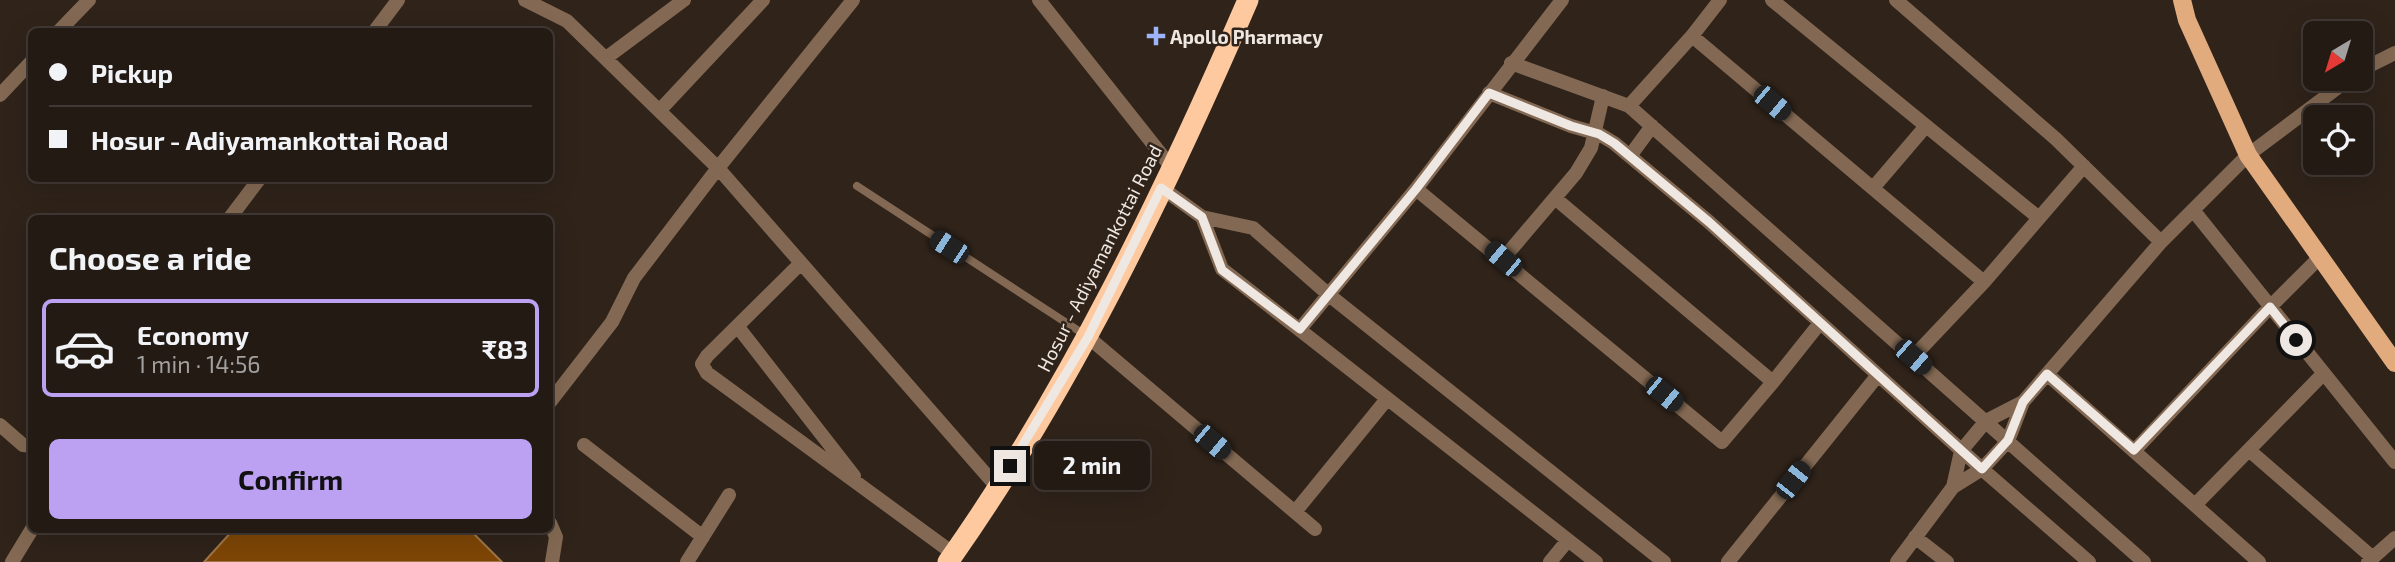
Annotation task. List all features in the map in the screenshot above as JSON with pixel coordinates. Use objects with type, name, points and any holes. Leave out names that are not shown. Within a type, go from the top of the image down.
[{"type":"highway","name":"Hosur - Adiyamankottai Road","points":[[951,558],[1088,337],[1172,168],[1248,0]]},
{"type":"main road","points":[[2182,0],[2187,20],[2248,155],[2395,363]]},
{"type":"street","points":[[62,28],[89,0]]},
{"type":"street","points":[[377,28],[398,0]]},
{"type":"street","points":[[525,0],[567,21],[718,168],[997,487]]},
{"type":"street","points":[[606,58],[684,0]]},
{"type":"street","points":[[660,110],[763,0]]},
{"type":"street","points":[[553,398],[612,322],[634,278],[853,0]]},
{"type":"street","points":[[1039,0],[1172,168]]},
{"type":"street","points":[[1300,329],[1416,189],[1562,0]]},
{"type":"street","points":[[1629,106],[1692,36],[1720,0]]},
{"type":"street","points":[[1772,0],[2039,218]]},
{"type":"street","points":[[1902,2],[2084,166],[2161,242]]},
{"type":"street","points":[[1692,36],[1984,282]]},
{"type":"street","points":[[2373,64],[2395,53]]},
{"type":"street","points":[[1511,63],[1629,106],[2144,562]]},
{"type":"street","points":[[0,95],[28,65]]},
{"type":"street","points":[[1897,562],[1953,487],[1982,469],[2008,440],[2023,402],[2161,242],[2248,155],[2333,91]]},
{"type":"street","points":[[1489,93],[1595,133],[1614,143],[1709,222],[2089,562]]},
{"type":"street","points":[[1503,259],[1577,173],[1591,148],[1603,96]]},
{"type":"street","points":[[1629,156],[1652,126]]},
{"type":"street","points":[[1873,188],[1926,126]]},
{"type":"street","points":[[1913,357],[1984,282],[2084,166]]},
{"type":"street","points":[[232,215],[257,182]]},
{"type":"street","points":[[1161,188],[1202,217],[1253,228],[1329,295],[1664,562]]},
{"type":"street","points":[[1416,189],[1722,442],[1820,323]]},
{"type":"street","points":[[1556,199],[1773,382]]},
{"type":"street","points":[[2193,210],[2395,462]]},
{"type":"street","points":[[1202,217],[1222,270],[1596,562]]},
{"type":"street","points":[[2134,450],[2320,257]]},
{"type":"street","points":[[801,264],[702,364],[707,373],[951,558]]},
{"type":"street","points":[[738,327],[866,491]]},
{"type":"street","points":[[1088,337],[1315,529]]},
{"type":"street","points":[[2047,374],[2259,562]]},
{"type":"street","points":[[2195,505],[2323,374]]},
{"type":"street","points":[[1728,562],[1878,376]]},
{"type":"street","points":[[1295,512],[1387,399]]},
{"type":"street","points":[[1953,487],[1962,451],[1986,421],[2023,402]]},
{"type":"street","points":[[0,425],[23,445],[28,446]]},
{"type":"street","points":[[584,445],[703,537]]},
{"type":"street","points":[[2250,451],[2370,560],[2395,538]]},
{"type":"street","points":[[687,562],[729,495]]},
{"type":"street","points":[[552,562],[556,537],[553,530]]},
{"type":"street","points":[[12,562],[30,533]]},
{"type":"street","points":[[1915,537],[1947,562]]},
{"type":"street","points":[[1550,562],[1568,540]]},
{"type":"lane","points":[[857,186],[1088,337]]},
{"type":"shaded area","points":[[230,533],[473,533],[502,562],[204,562]]},
{"type":"place","name":"Apollo Pharmacy","points":[[1156,36]]},
{"type":"route","points":[[1010,466],[1088,337],[1161,188],[1202,217],[1222,270],[1300,329],[1416,189],[1489,93],[1571,126],[1599,134],[1614,143],[1709,222],[1982,469],[2008,440],[2023,402],[2047,374],[2134,450],[2270,307],[2296,340]]}]
